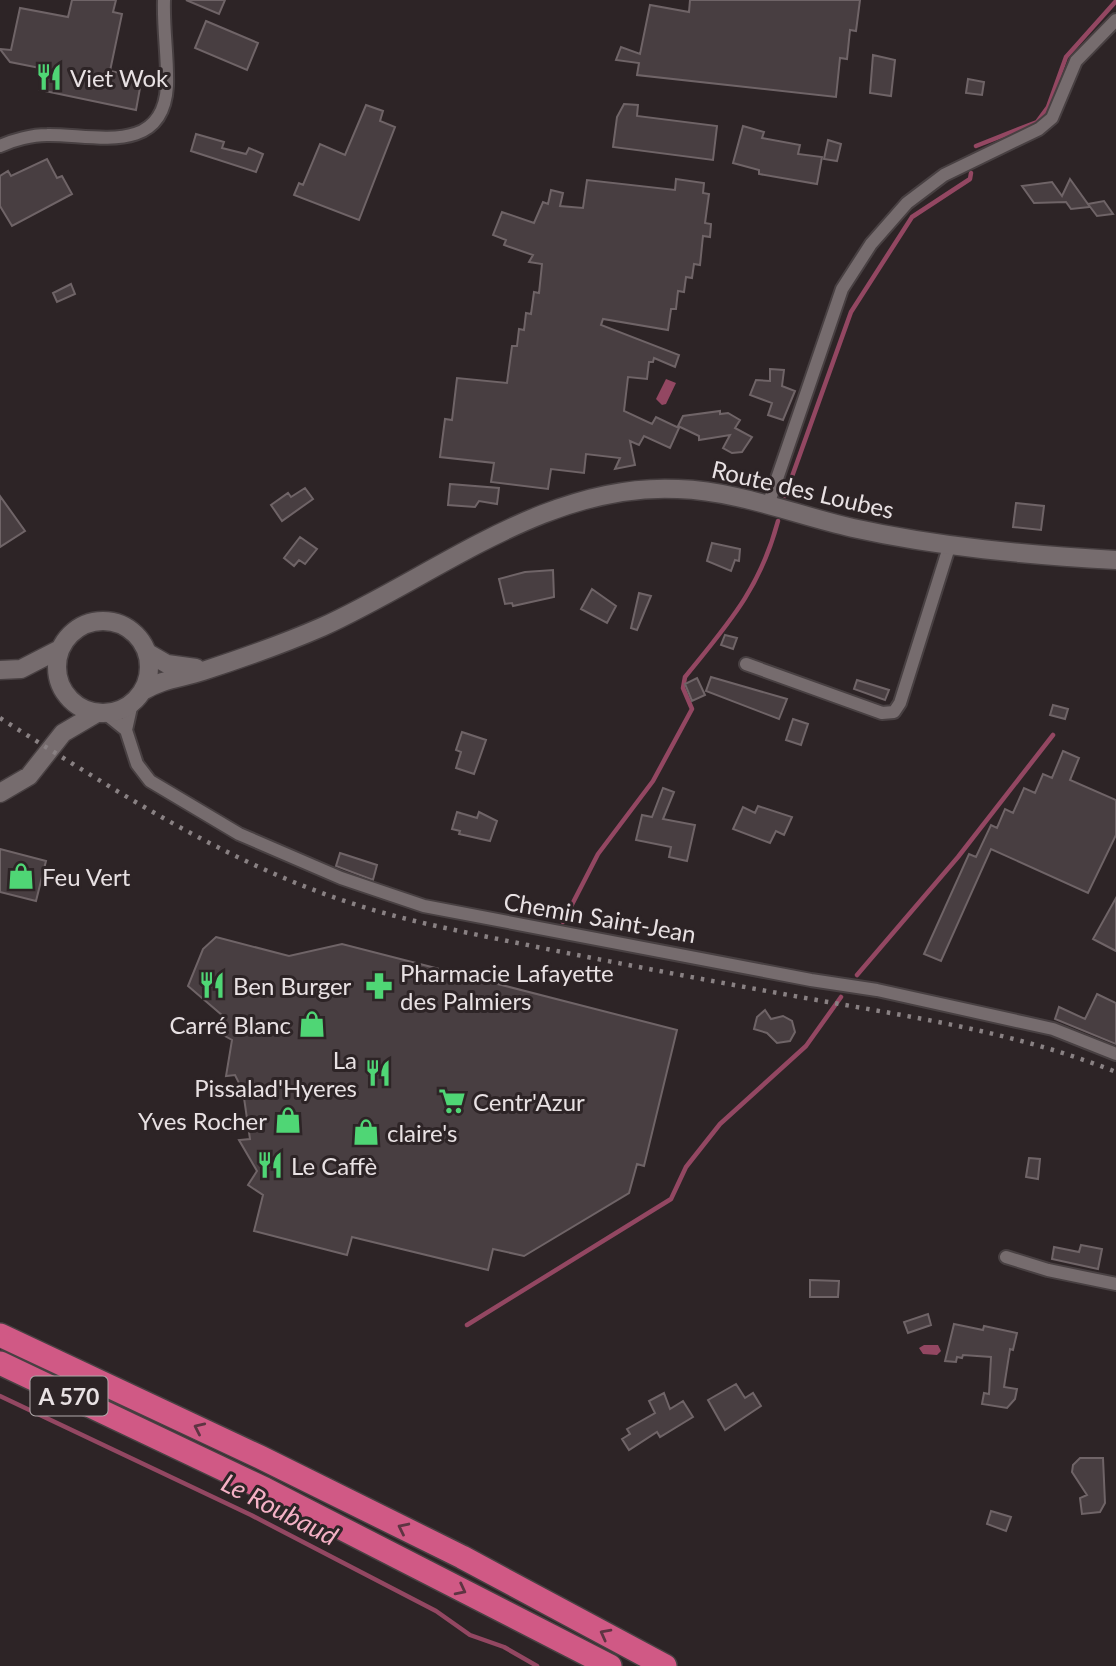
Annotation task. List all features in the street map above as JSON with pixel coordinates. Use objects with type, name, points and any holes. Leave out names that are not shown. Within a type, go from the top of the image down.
[{"type":"highway","name":"A 570","points":[[4,1336],[260,1457],[461,1557],[665,1666]]},
{"type":"highway","name":"A 570","points":[[0,1363],[265,1489],[610,1666]]},
{"type":"main road","name":"Route des Loubes","points":[[137,697],[166,680],[221,665],[322,626],[495,535],[583,502],[639,491],[677,488],[717,493],[857,529],[1042,556],[1116,560]]},
{"type":"main road","points":[[0,670],[21,669],[60,649],[76,629],[100,620],[124,625],[135,632],[148,653],[149,676],[137,697],[63,733],[29,776],[0,793]]},
{"type":"main road","points":[[60,649],[57,668],[63,689],[63,733]]},
{"type":"main road","name":"Route des Loubes","points":[[148,653],[160,661],[182,667],[221,665]]},
{"type":"main road","points":[[21,669],[63,689],[79,706],[101,713]]},
{"type":"street","points":[[0,146],[45,135],[110,140],[134,135],[158,119],[167,88],[164,0]]},
{"type":"street","points":[[768,505],[842,289],[872,244],[907,203],[944,175],[1039,129],[1052,117],[1076,61],[1116,20]]},
{"type":"street","points":[[746,664],[882,713],[894,712],[900,703],[950,544]]},
{"type":"street","points":[[101,713],[126,730],[137,697]]},
{"type":"street","name":"Chemin Saint-Jean","points":[[126,730],[142,774],[181,800],[239,834],[303,863],[424,906],[877,990],[1053,1029],[1116,1054]]},
{"type":"street","points":[[1006,1257],[1048,1270],[1116,1284]]},
{"type":"shaded area","points":[[666,379],[676,383],[666,404],[662,405],[656,399]]},
{"type":"shaded area","points":[[924,1345],[938,1345],[941,1351],[937,1355],[923,1354],[919,1348]]},
{"type":"building","points":[[72,0],[116,0],[113,12],[122,14],[110,71],[142,77],[136,110],[40,90],[45,69],[10,62],[0,49],[11,50],[20,8],[68,17]]},
{"type":"building","points":[[186,0],[225,0],[219,14]]},
{"type":"building","points":[[690,0],[860,0],[856,31],[850,30],[847,59],[840,58],[836,97],[637,75],[639,63],[616,60],[621,47],[640,54],[650,5],[689,12]]},
{"type":"building","points":[[206,21],[258,43],[247,70],[195,48]]},
{"type":"building","points":[[873,55],[895,60],[891,96],[870,93]]},
{"type":"building","points":[[968,79],[984,82],[982,95],[966,93]]},
{"type":"building","points":[[624,104],[638,105],[637,116],[717,126],[713,160],[613,147],[617,117]]},
{"type":"building","points":[[366,105],[383,111],[380,121],[395,127],[359,220],[294,195],[299,183],[303,185],[320,144],[345,155]]},
{"type":"building","points":[[743,126],[764,132],[762,138],[800,145],[798,154],[822,157],[817,184],[759,174],[759,170],[733,163]]},
{"type":"building","points":[[196,134],[224,142],[222,148],[246,154],[249,148],[263,154],[256,172],[191,151]]},
{"type":"building","points":[[828,140],[841,144],[837,161],[824,159]]},
{"type":"building","points":[[47,159],[57,178],[62,176],[72,194],[12,226],[0,206],[0,176],[8,171],[11,176]]},
{"type":"building","points":[[676,179],[704,183],[703,193],[709,194],[705,223],[711,224],[710,237],[703,236],[700,265],[694,264],[692,278],[686,277],[684,292],[678,291],[676,309],[671,309],[668,330],[603,319],[601,325],[679,355],[675,367],[654,358],[653,362],[649,362],[647,379],[628,377],[624,411],[652,424],[656,417],[679,428],[670,448],[644,436],[639,445],[630,441],[635,465],[615,469],[620,458],[586,454],[584,473],[551,469],[548,489],[491,482],[494,463],[440,457],[445,419],[452,420],[457,378],[507,383],[512,346],[517,346],[519,329],[524,330],[526,313],[531,314],[534,292],[539,293],[542,264],[529,262],[533,255],[504,245],[506,240],[493,235],[502,212],[534,223],[543,202],[548,204],[551,190],[563,193],[560,206],[583,208],[587,180],[675,190]]},
{"type":"building","points":[[1070,179],[1090,207],[1071,209],[1066,202],[1034,203],[1022,186],[1052,182],[1062,196]]},
{"type":"building","points":[[1104,201],[1113,214],[1097,216],[1088,204]]},
{"type":"building","points":[[71,284],[75,294],[57,302],[53,293]]},
{"type":"building","points":[[770,369],[784,370],[782,386],[795,391],[783,420],[768,415],[772,403],[750,395],[756,380],[770,381]]},
{"type":"building","points":[[720,411],[720,414],[728,413],[740,420],[735,428],[752,437],[742,452],[732,453],[723,448],[730,435],[699,440],[699,436],[678,426],[683,416]]},
{"type":"building","points":[[450,484],[499,488],[497,504],[479,501],[475,507],[448,505]]},
{"type":"building","points":[[305,488],[313,499],[282,521],[271,505],[288,493],[291,497]]},
{"type":"building","points":[[0,496],[25,531],[0,547]]},
{"type":"building","points":[[1016,503],[1044,506],[1041,530],[1013,527]]},
{"type":"building","points":[[300,537],[317,549],[305,564],[299,560],[294,566],[284,558]]},
{"type":"building","points":[[712,543],[740,549],[739,561],[735,560],[731,571],[707,561]]},
{"type":"building","points":[[553,570],[554,597],[513,606],[512,603],[505,604],[499,579],[525,572]]},
{"type":"building","points":[[592,589],[616,606],[607,623],[581,609]]},
{"type":"building","points":[[639,593],[651,596],[637,630],[631,628]]},
{"type":"building","points":[[725,635],[737,638],[733,649],[721,645]]},
{"type":"building","points":[[711,677],[787,699],[779,719],[706,691]]},
{"type":"building","points":[[697,678],[705,695],[692,701],[685,684]]},
{"type":"building","points":[[857,680],[889,690],[885,700],[854,689]]},
{"type":"building","points":[[1053,705],[1068,709],[1065,719],[1050,715]]},
{"type":"building","points":[[793,719],[808,724],[801,745],[786,740]]},
{"type":"building","points":[[462,732],[486,740],[474,774],[456,768],[461,752],[456,750]]},
{"type":"building","points":[[1063,751],[1079,758],[1070,780],[1116,800],[1116,835],[1088,893],[991,849],[941,961],[924,954],[969,854],[976,857],[991,825],[997,828],[1005,809],[1013,813],[1024,788],[1035,793],[1043,774],[1052,778]]},
{"type":"building","points":[[663,788],[674,792],[663,819],[695,825],[687,861],[669,857],[671,847],[636,840],[642,815],[652,817]]},
{"type":"building","points":[[758,806],[792,817],[784,835],[776,831],[770,843],[733,829],[743,807],[755,813]]},
{"type":"building","points":[[457,812],[477,818],[479,812],[497,821],[490,841],[459,834],[460,831],[452,829]]},
{"type":"building","name":"Feu Vert","points":[[0,849],[46,861],[36,901],[0,892]]},
{"type":"building","points":[[340,853],[377,865],[373,880],[336,866]]},
{"type":"building","points":[[1116,898],[1116,951],[1093,939]]},
{"type":"building","name":"Centr'Azur","points":[[216,937],[289,956],[342,944],[677,1030],[644,1166],[637,1164],[629,1193],[524,1256],[493,1249],[488,1270],[352,1237],[347,1255],[254,1231],[263,1195],[248,1185],[257,1171],[239,1140],[250,1139],[243,1091],[235,1075],[226,1076],[232,1040],[214,1030],[223,1016],[188,986],[203,949]]},
{"type":"building","points":[[1097,994],[1116,1003],[1116,1044],[1055,1019],[1059,1007],[1085,1019]]},
{"type":"building","points":[[765,1010],[771,1019],[783,1016],[792,1021],[795,1032],[790,1041],[777,1043],[767,1033],[754,1029],[757,1017]]},
{"type":"building","points":[[1029,1158],[1040,1159],[1038,1179],[1026,1177]]},
{"type":"building","points":[[1081,1245],[1102,1249],[1098,1269],[1052,1259],[1054,1247],[1079,1252]]},
{"type":"building","points":[[810,1280],[839,1281],[838,1297],[810,1297]]},
{"type":"building","points":[[928,1314],[931,1325],[908,1333],[904,1322]]},
{"type":"building","points":[[954,1324],[983,1330],[984,1326],[1017,1333],[1013,1350],[1010,1349],[1004,1387],[1017,1389],[1015,1399],[1007,1408],[982,1404],[984,1393],[989,1394],[991,1357],[963,1355],[962,1358],[957,1357],[956,1362],[945,1361]]},
{"type":"building","points":[[736,1384],[745,1398],[753,1393],[761,1406],[725,1430],[708,1400]]},
{"type":"building","points":[[664,1393],[670,1409],[683,1401],[693,1417],[660,1437],[657,1432],[629,1450],[622,1439],[630,1434],[627,1429],[655,1413],[649,1401]]},
{"type":"building","points":[[1080,1458],[1103,1458],[1105,1503],[1100,1512],[1082,1514],[1080,1498],[1087,1495],[1072,1472],[1073,1465]]},
{"type":"building","points":[[991,1511],[1011,1517],[1006,1531],[987,1524]]},
{"type":"waterway","points":[[976,146],[1037,122],[1048,107],[1066,57],[1116,1]]},
{"type":"waterway","points":[[785,496],[851,312],[912,217],[970,179],[971,173]]},
{"type":"waterway","points":[[563,922],[598,854],[653,781],[692,709],[683,688],[685,677],[741,605],[762,567],[778,521]]},
{"type":"waterway","points":[[857,975],[958,857],[1053,735]]},
{"type":"waterway","points":[[467,1325],[671,1199],[686,1167],[720,1124],[806,1046],[841,997]]},
{"type":"waterway","name":"Le Roubaud","points":[[0,1396],[251,1515],[436,1611],[470,1635],[504,1647],[537,1666]]},
{"type":"railway","points":[[0,718],[129,798],[217,847],[262,869],[357,905],[426,924],[542,948],[974,1030],[1046,1048],[1116,1072]]},
{"type":"place","name":"Viet Wok","points":[[49,77]]},
{"type":"place","name":"Feu Vert","points":[[21,876]]},
{"type":"place","name":"Ben Burger","points":[[212,985]]},
{"type":"place","name":"Pharmacie Lafayette des Palmiers","points":[[379,986]]},
{"type":"place","name":"Carré Blanc","points":[[312,1024]]},
{"type":"place","name":"La Pissalad'Hyeres","points":[[378,1073]]},
{"type":"place","name":"Centr'Azur","points":[[452,1101]]},
{"type":"place","name":"Yves Rocher","points":[[288,1120]]},
{"type":"place","name":"claire's","points":[[366,1132]]},
{"type":"place","name":"Le Caffè","points":[[270,1165]]}]
